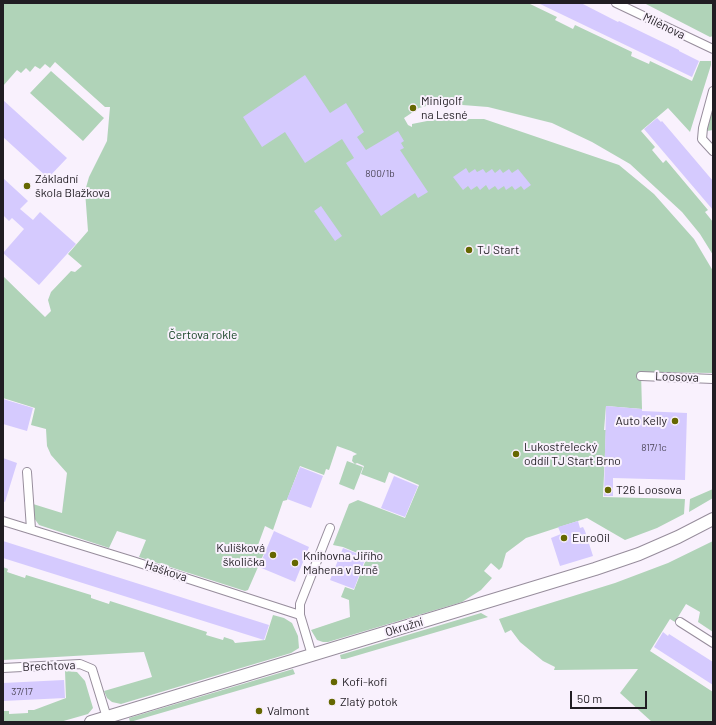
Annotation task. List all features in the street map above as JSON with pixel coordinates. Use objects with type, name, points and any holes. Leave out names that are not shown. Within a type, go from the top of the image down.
[{"type":"street","name":"Milénova","points":[[616,3],[713,49]]},
{"type":"street","points":[[713,91],[703,128],[702,139],[713,151]]},
{"type":"street","name":"Loosova","points":[[641,376],[713,379]]},
{"type":"street","points":[[27,472],[31,529]]},
{"type":"street","name":"Okružní","points":[[91,722],[107,720],[312,655],[603,566],[678,537],[713,519]]},
{"type":"street","name":"Haškova","points":[[3,521],[300,615]]},
{"type":"street","points":[[312,655],[300,615],[300,604],[330,528]]},
{"type":"street","points":[[680,622],[713,643]]},
{"type":"street","name":"Brechtova","points":[[3,668],[80,664],[92,669],[107,720]]},
{"type":"green space","name":"Čertova rokle","points":[[3,3],[528,3],[557,17],[555,20],[573,29],[575,25],[632,52],[631,56],[649,64],[650,61],[692,81],[700,61],[711,61],[690,132],[668,108],[641,131],[655,147],[652,150],[663,163],[666,160],[708,210],[705,212],[713,222],[713,255],[700,234],[682,212],[630,164],[592,142],[552,123],[488,107],[437,103],[419,108],[404,118],[408,125],[412,127],[412,124],[437,119],[484,119],[619,165],[654,194],[694,239],[713,271],[713,373],[641,372],[642,409],[606,406],[604,430],[606,430],[603,497],[685,499],[684,514],[657,528],[625,540],[587,518],[526,538],[506,553],[502,567],[499,570],[491,563],[484,571],[492,578],[481,590],[462,602],[328,642],[317,640],[311,630],[350,617],[349,600],[341,597],[345,587],[354,590],[367,557],[343,547],[333,545],[349,504],[358,500],[405,518],[419,485],[389,472],[385,483],[361,474],[364,466],[357,463],[355,464],[352,461],[353,456],[357,454],[351,451],[337,446],[329,470],[326,469],[324,475],[300,466],[287,500],[283,501],[273,530],[265,526],[258,545],[260,549],[265,551],[248,590],[245,591],[139,557],[146,540],[117,531],[109,548],[39,525],[34,518],[33,504],[62,513],[67,473],[51,455],[47,446],[46,429],[31,425],[35,408],[3,398],[3,276],[45,317],[51,311],[48,300],[51,292],[71,271],[75,272],[82,266],[68,254],[88,231],[85,191],[89,177],[107,141],[110,107],[105,107],[55,62],[50,68],[45,64],[40,69],[35,66],[30,72],[26,68],[21,73],[17,70],[3,86]]},
{"type":"green space","points":[[644,3],[713,3],[713,36],[710,37]]},
{"type":"green space","points":[[51,71],[104,118],[83,141],[30,93]]},
{"type":"green space","points":[[713,109],[713,130],[707,131],[708,124]]},
{"type":"green space","points":[[347,461],[363,467],[354,490],[339,484]]},
{"type":"green space","points":[[713,489],[713,498],[689,512],[690,499]]},
{"type":"green space","points":[[713,541],[713,632],[698,622],[700,612],[686,604],[675,622],[670,619],[650,651],[713,692],[713,722],[652,722],[620,693],[638,669],[554,670],[555,667],[543,661],[520,642],[511,630],[505,633],[499,619],[615,583],[668,563]]},
{"type":"green space","points":[[3,567],[8,569],[7,572],[25,578],[26,575],[91,595],[91,598],[109,604],[110,601],[207,632],[206,635],[223,640],[224,637],[233,640],[235,643],[265,640],[273,615],[284,618],[292,623],[298,636],[299,648],[291,653],[121,704],[112,702],[107,698],[104,691],[152,677],[144,652],[3,660]]},
{"type":"green space","points":[[481,613],[488,617],[341,659],[340,655]]},
{"type":"green space","points":[[293,669],[295,674],[130,722],[129,718]]},
{"type":"green space","points":[[65,671],[77,672],[85,681],[93,708],[88,714],[60,722],[3,722],[3,711],[9,711],[9,714],[28,713],[28,710],[34,710],[66,698]]},
{"type":"building","points":[[538,3],[581,3],[699,61],[692,77]]},
{"type":"building","points":[[305,75],[330,113],[346,103],[364,132],[357,137],[366,150],[398,131],[404,141],[401,143],[404,148],[400,150],[428,192],[418,198],[415,193],[381,216],[346,163],[354,158],[342,139],[305,163],[285,132],[262,147],[243,117]]},
{"type":"building","points":[[3,100],[67,158],[48,178],[3,137]]},
{"type":"building","points":[[657,118],[661,122],[662,121],[713,181],[713,210],[644,129]]},
{"type":"building","points":[[466,168],[469,173],[475,169],[477,172],[483,169],[486,173],[492,169],[495,173],[500,169],[503,173],[509,169],[512,173],[518,169],[531,185],[524,190],[521,186],[515,190],[512,186],[506,190],[504,186],[498,190],[495,186],[489,190],[486,185],[480,190],[477,186],[471,190],[468,186],[463,190],[453,177]]},
{"type":"building","points":[[3,178],[28,201],[20,209],[33,220],[40,212],[76,244],[39,285],[3,253],[24,229],[12,218],[9,221],[3,215]]},
{"type":"building","points":[[321,206],[342,236],[335,241],[314,211]]},
{"type":"building","points":[[3,399],[33,408],[27,431],[3,424]]},
{"type":"building","points":[[606,406],[642,409],[642,411],[687,413],[685,480],[613,478],[613,496],[604,496]]},
{"type":"building","points":[[3,458],[17,463],[5,502],[3,501]]},
{"type":"building","points":[[300,467],[323,476],[311,508],[287,499]]},
{"type":"building","points":[[394,476],[418,486],[405,517],[381,508]]},
{"type":"building","points":[[578,521],[580,528],[583,527],[585,531],[593,556],[560,566],[551,538],[561,534],[558,527]]},
{"type":"building","points":[[274,531],[309,547],[295,582],[259,567]]},
{"type":"building","points":[[3,541],[269,625],[264,640],[3,558]]},
{"type":"building","points":[[343,548],[366,557],[354,589],[330,580]]},
{"type":"building","points":[[663,632],[668,636],[669,634],[713,662],[713,685],[654,647]]},
{"type":"building","points":[[64,680],[65,698],[3,701],[3,683]]},
{"type":"place","name":"Minigolf na Lesné","points":[[413,108]]},
{"type":"place","name":"Základní škola Blažkova","points":[[27,186]]},
{"type":"place","name":"TJ Start","points":[[469,250]]},
{"type":"place","name":"Auto Kelly","points":[[675,421]]},
{"type":"place","name":"Lukostřelecký oddíl TJ Start Brno","points":[[516,454]]},
{"type":"place","name":"T26 Loosova","points":[[608,490]]},
{"type":"place","name":"EuroOil","points":[[564,538]]},
{"type":"place","name":"Kulíšková školička","points":[[273,555]]},
{"type":"place","name":"Knihovna Jiřího Mahena v Brně","points":[[295,563]]},
{"type":"place","name":"Kofi-kofi","points":[[334,682]]},
{"type":"place","name":"Zlatý potok","points":[[332,702]]},
{"type":"place","name":"Valmont","points":[[259,711]]}]
